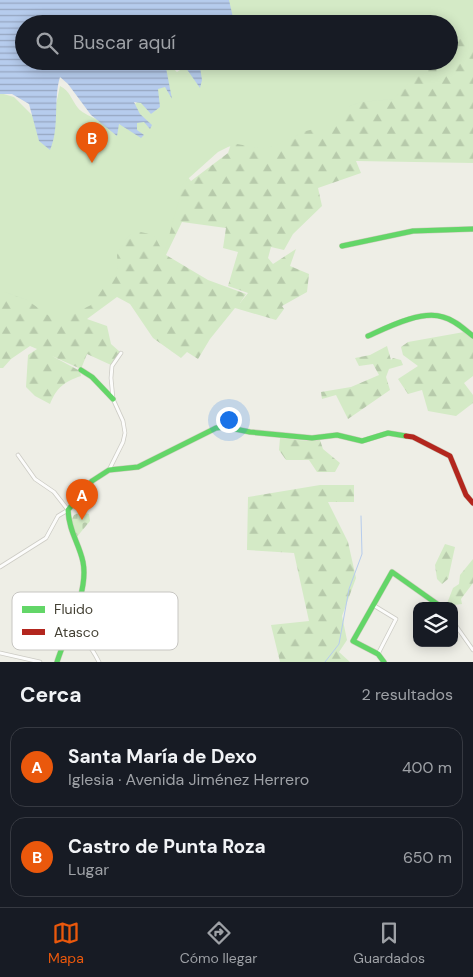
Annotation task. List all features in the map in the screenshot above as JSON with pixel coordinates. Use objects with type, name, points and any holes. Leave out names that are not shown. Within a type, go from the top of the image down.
[{"type":"street","points":[[342,246],[413,230],[473,229]]},
{"type":"street","points":[[368,336],[392,326],[429,316],[439,316],[452,320],[473,336]]},
{"type":"street","points":[[112,399],[112,366],[121,353]]},
{"type":"street","points":[[80,370],[92,377],[112,399],[123,421],[125,433],[120,450],[109,470]]},
{"type":"street","points":[[0,567],[46,538],[58,516],[68,510],[92,481],[109,470],[138,467],[216,428],[225,427],[250,432],[312,438],[337,435],[362,441],[388,433],[403,434],[413,437],[450,456],[466,495],[473,502]]},
{"type":"street","points":[[18,455],[35,479],[54,492],[68,510],[69,526],[82,562],[80,592]]},
{"type":"street","points":[[384,662],[378,654],[353,641],[392,572],[434,602]]},
{"type":"street","points":[[373,605],[396,619],[378,654]]},
{"type":"street","points":[[458,629],[473,650]]},
{"type":"street","points":[[93,650],[99,662]]},
{"type":"street","points":[[0,659],[1,653],[40,662]]},
{"type":"green space","points":[[215,0],[473,0],[473,41],[467,37],[458,38],[458,15],[226,15]]},
{"type":"green space","points":[[473,14],[473,163],[356,161],[361,173],[318,188],[322,206],[293,234],[284,250],[271,247],[268,258],[273,264],[296,249],[290,266],[309,274],[307,292],[282,306],[284,309],[276,320],[235,308],[210,339],[198,359],[187,352],[181,358],[153,338],[130,304],[117,297],[87,319],[107,326],[111,344],[120,352],[111,365],[87,354],[81,369],[52,356],[80,371],[81,376],[62,386],[55,393],[50,404],[35,396],[26,387],[28,355],[37,349],[30,346],[11,359],[3,368],[0,368],[0,217],[174,160],[191,181],[228,153],[237,126],[326,70],[458,70],[458,20]],"holes":[[[182,222],[226,228],[223,248],[238,252],[228,286],[248,293],[240,303],[246,294],[208,280],[166,255]]]},
{"type":"green space","points":[[162,70],[175,70],[177,72],[180,70],[420,70],[394,99],[361,102],[350,106],[326,126],[306,131],[274,146],[264,149],[237,144],[218,152],[180,186],[180,196],[164,254],[154,235],[136,231],[132,233],[125,240],[117,255],[118,268],[91,305],[61,320],[55,320],[27,300],[5,292],[0,294],[0,93],[14,97],[35,118],[55,109],[60,86],[68,93],[81,111],[105,122],[122,124],[135,104],[157,86]]},
{"type":"green space","points":[[464,332],[473,339],[473,376],[464,383],[473,395],[473,403],[456,416],[428,411],[422,390],[408,394],[398,379],[418,366],[403,355],[401,347],[408,342]]},
{"type":"green space","points":[[387,346],[391,360],[393,358],[401,360],[403,365],[389,369],[386,377],[390,390],[348,419],[336,395],[322,399],[321,392],[351,387],[379,375],[373,364],[359,366],[355,358],[370,355]]},
{"type":"green space","points":[[280,438],[308,441],[320,440],[323,449],[340,463],[335,472],[317,472],[309,460],[286,460],[279,450]]},
{"type":"green space","points":[[320,485],[354,485],[354,502],[328,502],[348,542],[356,578],[342,616],[347,640],[339,652],[350,662],[280,662],[271,625],[309,621],[294,553],[247,550],[248,497]]},
{"type":"green space","points":[[81,512],[89,514],[90,521],[76,538],[70,523],[74,515]]},
{"type":"green space","points":[[445,544],[455,547],[448,579],[442,584],[437,579],[435,565]]},
{"type":"green space","points":[[473,559],[473,583],[461,599],[462,604],[448,602],[453,588],[459,584],[460,575]]},
{"type":"water","points":[[0,0],[229,0],[232,15],[15,15],[15,70],[166,70],[172,99],[165,87],[158,89],[160,107],[151,114],[141,103],[134,102],[140,114],[152,125],[150,129],[144,122],[137,123],[137,130],[144,135],[141,138],[119,124],[117,136],[91,115],[68,84],[60,77],[55,132],[50,150],[39,141],[29,104],[12,94],[0,94]]},
{"type":"water","points":[[187,70],[200,70],[202,80],[200,88]]},
{"type":"waterway","points":[[325,662],[339,644],[349,589],[362,554],[361,516]]},
{"type":"traffic: fast","points":[[342,246],[413,231],[473,229]]},
{"type":"traffic: fast","points":[[368,336],[405,321],[434,315],[451,320],[473,336]]},
{"type":"traffic: fast","points":[[81,370],[92,377],[113,399]]},
{"type":"traffic: fast","points":[[82,592],[84,574],[83,562],[70,525],[68,510],[92,481],[109,470],[138,467],[216,428],[225,427],[250,432],[312,438],[337,435],[362,441],[388,433],[406,436]]},
{"type":"traffic: fast","points":[[384,662],[378,654],[353,641],[392,572],[434,602]]},
{"type":"traffic: fast","points":[[57,662],[62,650]]},
{"type":"traffic: jam","points":[[406,436],[413,437],[450,456],[466,495],[473,503]]},
{"type":"place","name":"Castro de Punta Roza","points":[[92,163]]},
{"type":"place","name":"Santa María de Dexo","points":[[82,520]]}]
